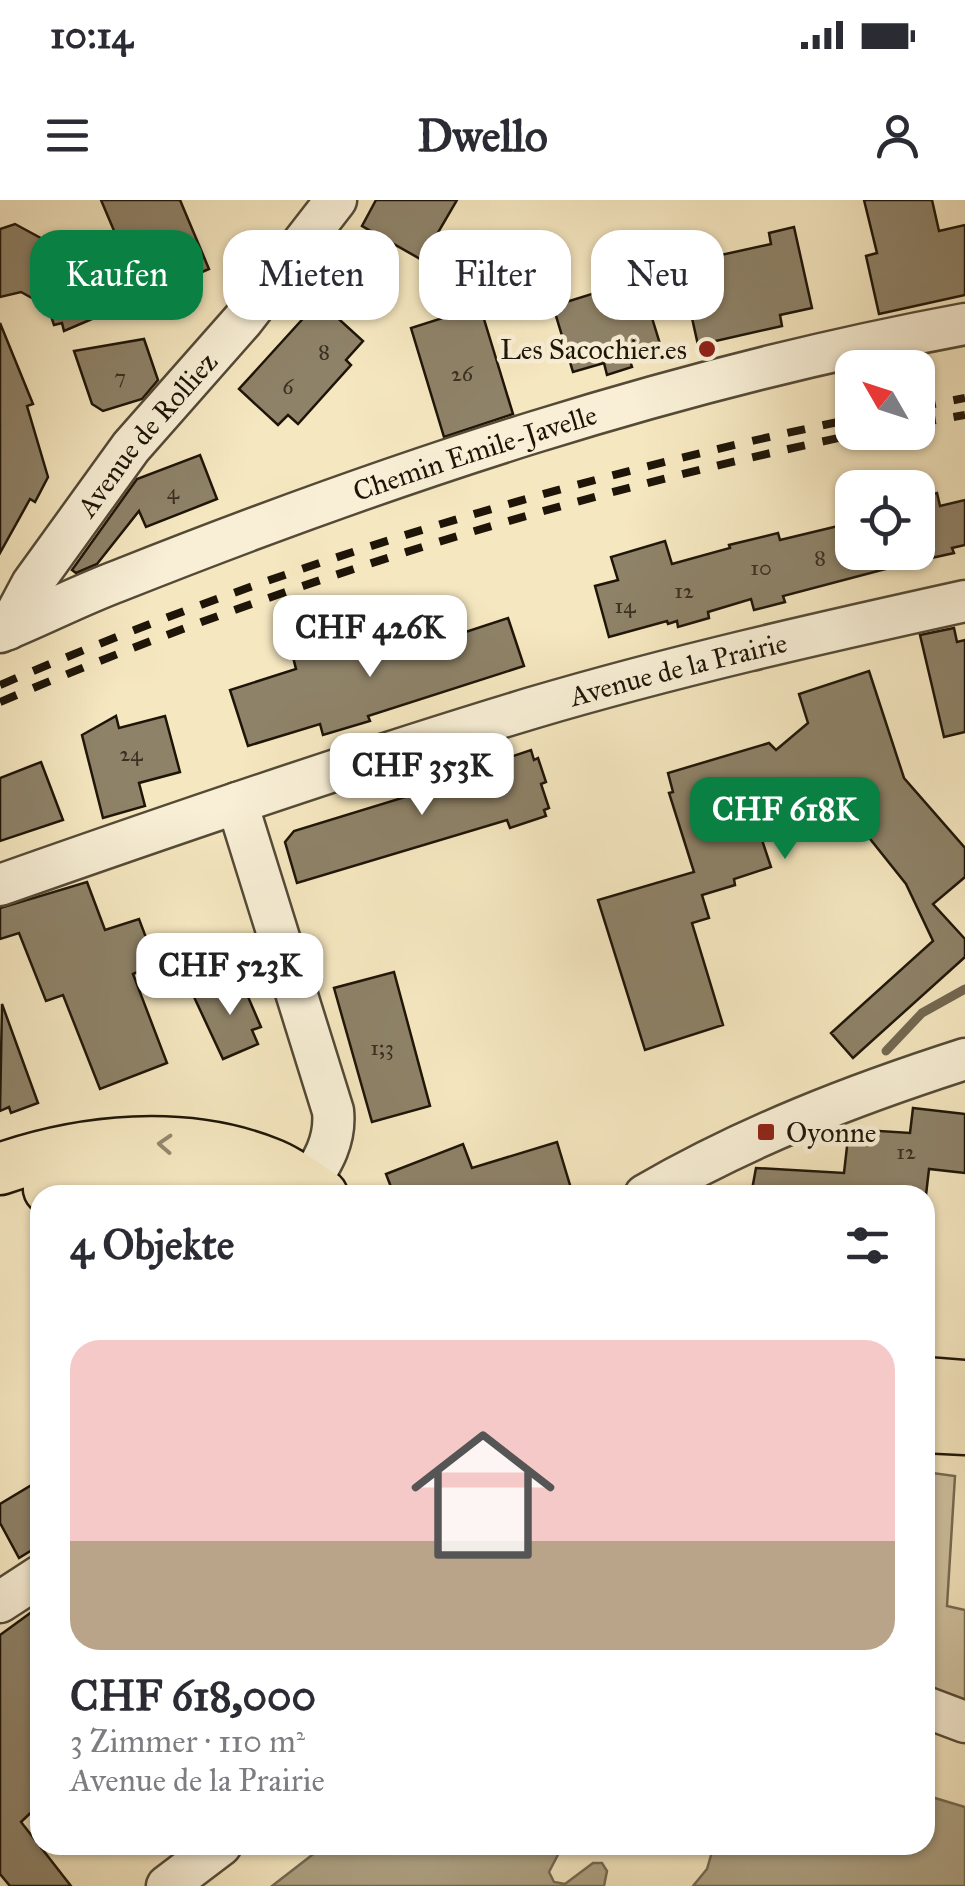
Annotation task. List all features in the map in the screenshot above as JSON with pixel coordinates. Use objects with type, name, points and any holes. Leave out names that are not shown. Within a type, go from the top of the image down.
[{"type":"main road","points":[[0,1169],[92,1146],[163,1144],[209,1149],[269,1163],[291,1185]]},
{"type":"main road","points":[[68,1185],[96,1179],[196,1177],[250,1185]]},
{"type":"main road","points":[[0,1204],[30,1193]]},
{"type":"main road","points":[[935,1384],[965,1386]]},
{"type":"main road","points":[[935,1428],[965,1429]]},
{"type":"street","name":"Avenue de Rolliez","points":[[4,631],[32,584],[131,447],[243,320],[336,200]]},
{"type":"street","name":"Chemin Emile-Javelle","points":[[4,631],[114,582],[449,458],[676,391],[885,339],[965,324]]},
{"type":"street","name":"Avenue de la Prairie","points":[[0,885],[237,802],[532,708],[745,651],[965,602]]},
{"type":"street","points":[[237,802],[333,1111],[334,1129],[328,1149],[303,1185]]},
{"type":"street","points":[[661,1185],[704,1160],[792,1120],[965,1059]]},
{"type":"street","points":[[0,1602],[30,1582]]},
{"type":"street","points":[[935,1711],[965,1722]]},
{"type":"street","points":[[167,1886],[208,1855]]},
{"type":"shaded area","points":[[935,1473],[955,1476],[947,1606],[965,1610],[965,1710],[935,1698]]},
{"type":"shaded area","points":[[935,1798],[965,1807],[965,1886],[693,1886],[707,1869],[711,1855],[935,1855]]},
{"type":"shaded area","points":[[312,1855],[558,1855],[549,1872],[554,1882],[565,1884],[593,1863],[602,1863],[607,1871],[604,1886],[272,1886]]},
{"type":"building","points":[[101,200],[180,200],[193,230],[114,230]]},
{"type":"building","points":[[376,200],[457,200],[440,230],[419,230],[419,258],[399,247],[399,230],[369,230],[362,226]]},
{"type":"building","points":[[864,200],[932,200],[939,231],[965,225],[965,295],[879,314],[866,256],[877,253]]},
{"type":"building","points":[[15,224],[30,232],[30,297],[21,292],[0,297],[0,229]]},
{"type":"building","points":[[794,227],[812,308],[780,315],[782,326],[698,345],[692,320],[724,320],[724,254],[771,244],[769,233]]},
{"type":"building","points":[[591,294],[591,320],[653,320],[660,344],[628,354],[632,367],[607,375],[604,363],[573,372],[557,320],[571,320],[571,300]]},
{"type":"building","points":[[52,320],[90,320],[64,331],[62,323],[54,325]]},
{"type":"building","points":[[302,320],[340,320],[363,341],[346,360],[351,365],[298,424],[288,415],[278,425],[239,389]]},
{"type":"building","points":[[436,320],[484,320],[513,414],[444,437],[411,328]]},
{"type":"building","points":[[0,323],[33,404],[27,406],[48,477],[35,502],[30,499],[0,553]]},
{"type":"building","points":[[144,339],[158,380],[142,399],[103,411],[92,404],[74,351]]},
{"type":"building","points":[[200,455],[217,499],[146,527],[139,511],[97,564],[76,573],[72,570],[137,479]]},
{"type":"building","points":[[935,494],[940,506],[965,500],[965,545],[952,548],[954,553],[935,557]]},
{"type":"building","points":[[835,527],[835,570],[882,570],[783,596],[785,602],[754,610],[751,599],[708,612],[709,618],[678,627],[677,621],[667,621],[609,637],[595,586],[618,580],[611,557],[665,541],[672,564],[778,533],[780,540]]},
{"type":"building","points":[[508,618],[524,666],[368,716],[370,721],[323,735],[320,724],[248,746],[230,690],[296,669],[293,657],[357,635],[362,651],[419,633],[423,646]]},
{"type":"building","points":[[954,628],[957,642],[965,640],[965,732],[944,737],[920,635]]},
{"type":"building","points":[[869,671],[904,778],[965,848],[965,877],[933,904],[965,939],[965,957],[853,1058],[831,1033],[933,941],[906,884],[831,790],[783,806],[790,825],[760,834],[771,867],[734,879],[735,885],[702,895],[709,918],[692,923],[723,1025],[645,1050],[598,900],[694,872],[669,793],[673,792],[668,773],[769,743],[776,750],[808,723],[799,694]]},
{"type":"building","points":[[116,716],[119,728],[165,716],[180,772],[139,783],[145,806],[103,818],[82,735]]},
{"type":"building","points":[[531,750],[546,782],[541,784],[549,808],[544,810],[546,816],[510,828],[507,820],[297,883],[285,842],[294,831],[477,775],[475,769]]},
{"type":"building","points":[[41,762],[63,820],[0,841],[0,778]]},
{"type":"building","points":[[87,882],[105,930],[139,919],[156,964],[133,974],[167,1063],[100,1089],[63,995],[46,1001],[19,933],[0,939],[0,908]]},
{"type":"building","points":[[394,972],[430,1106],[372,1122],[334,988]]},
{"type":"building","points":[[240,978],[261,1027],[252,1030],[258,1044],[223,1059],[194,997]]},
{"type":"building","points":[[2,1004],[38,1103],[11,1113],[9,1107],[0,1111]]},
{"type":"building","points":[[913,1108],[965,1114],[965,1173],[929,1169],[927,1185],[753,1185],[756,1168],[844,1173],[849,1129],[910,1133]]},
{"type":"building","points":[[557,1142],[570,1185],[390,1185],[386,1174],[463,1144],[472,1168]]},
{"type":"building","points":[[30,1486],[30,1551],[19,1558],[0,1523],[0,1504]]},
{"type":"building","points":[[30,1613],[30,1813],[21,1822],[30,1834],[30,1855],[47,1855],[71,1886],[10,1886],[0,1874],[0,1635]]},
{"type":"waterway","points":[[886,1051],[922,1013],[965,989]]},
{"type":"railway","points":[[935,404],[965,398]]},
{"type":"railway","points":[[935,420],[965,415]]},
{"type":"railway","points":[[0,685],[208,602],[420,531],[634,470],[835,423]]},
{"type":"railway","points":[[0,702],[212,618],[427,546],[645,484],[835,439]]},
{"type":"place","name":"Les Sacochier.es","points":[[707,349]]},
{"type":"place","name":"Oyonne","points":[[766,1132]]}]
